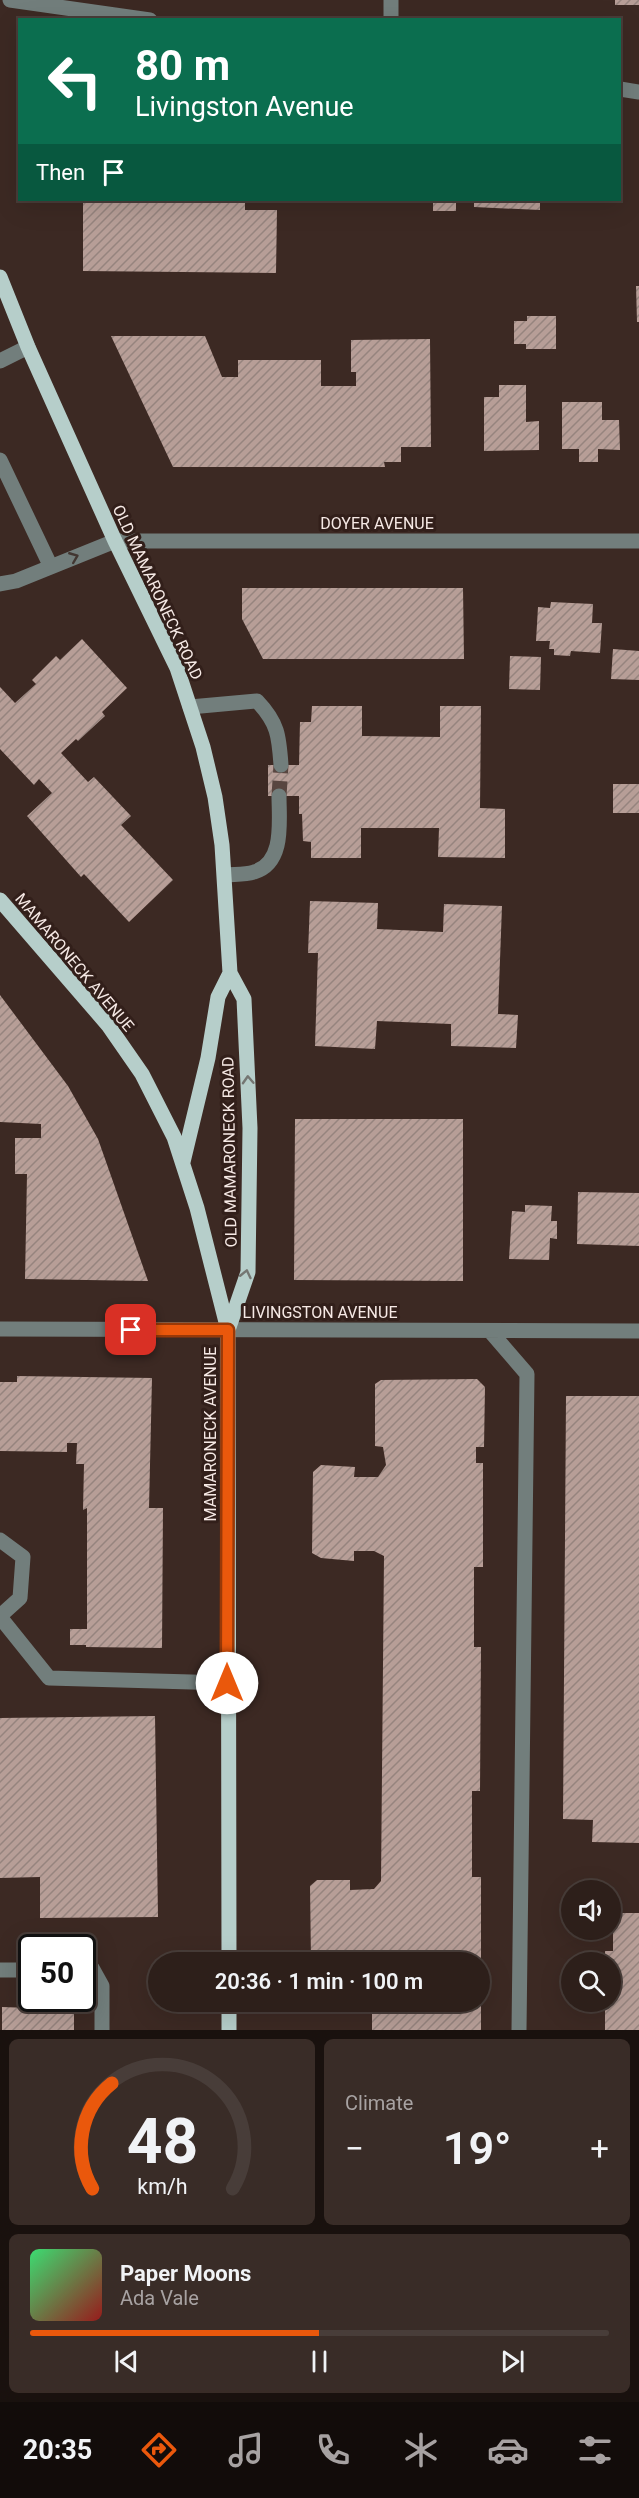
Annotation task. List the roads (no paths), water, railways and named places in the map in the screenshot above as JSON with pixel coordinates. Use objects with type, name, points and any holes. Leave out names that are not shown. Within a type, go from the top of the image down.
[{"type":"main road","name":"OLD MAMARONECK ROAD","points":[[0,277],[28,347],[115,541],[177,668],[203,747],[215,797],[225,875],[230,973],[244,999],[250,1128],[248,1272],[228,1330]]},
{"type":"main road","name":"MAMARONECK AVENUE","points":[[3,909],[113,1033],[147,1085],[174,1137],[197,1208],[228,1330],[229,1952]]},
{"type":"main road","name":"OLD MAMARONECK ROAD","points":[[183,1165],[208,1058],[218,997],[230,973]]},
{"type":"main road","points":[[229,2012],[229,2030]]},
{"type":"street","points":[[10,0],[136,18]]},
{"type":"street","points":[[391,0],[391,18]]},
{"type":"street","points":[[621,89],[639,92]]},
{"type":"street","points":[[0,361],[28,347]]},
{"type":"street","points":[[0,460],[51,567]]},
{"type":"street","points":[[0,584],[16,581],[115,541]]},
{"type":"street","name":"DOYER AVENUE","points":[[115,541],[639,541]]},
{"type":"street","points":[[190,707],[257,701],[269,713],[279,733],[280,765]]},
{"type":"street","points":[[225,875],[254,872],[269,864],[278,844],[279,796]]},
{"type":"street","name":"LIVINGSTON AVENUE","points":[[0,1329],[639,1331]]},
{"type":"street","points":[[490,1331],[527,1374],[519,2030]]},
{"type":"street","points":[[0,1540],[23,1557],[20,1598],[0,1617],[49,1678],[227,1683]]},
{"type":"street","points":[[0,1970],[18,1970]]},
{"type":"street","points":[[96,1975],[102,1986],[102,2030]]},
{"type":"tunnel","points":[[279,796],[281,765]]}]
